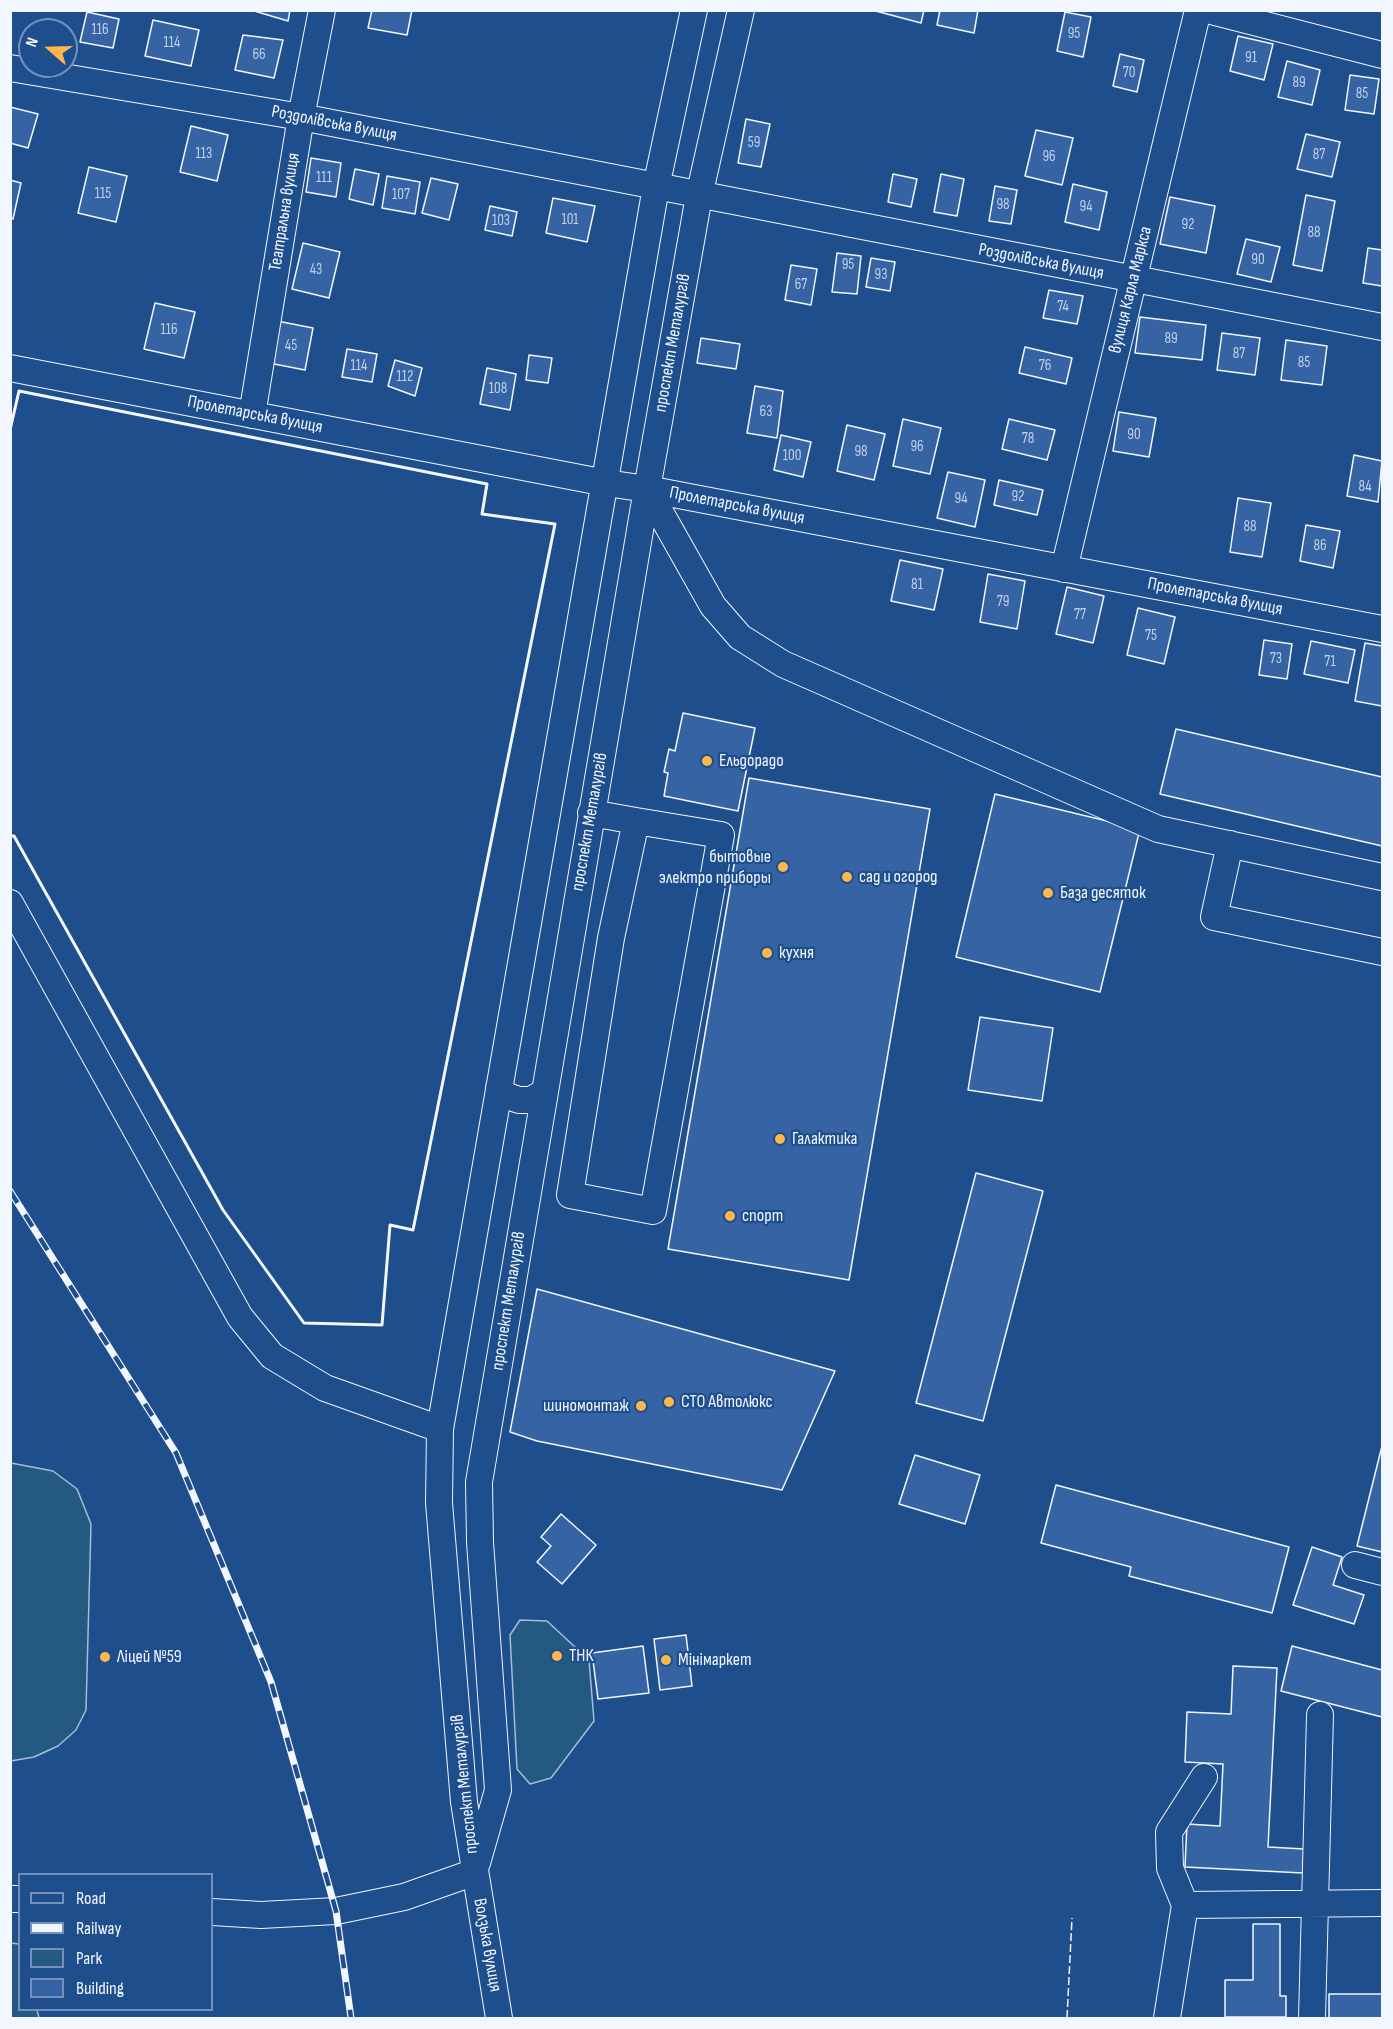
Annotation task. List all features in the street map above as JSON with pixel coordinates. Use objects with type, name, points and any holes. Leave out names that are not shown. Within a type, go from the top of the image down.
[{"type":"street","name":"Театральна вулиця","points":[[252,415],[301,117],[322,10]]},
{"type":"street","name":"проспект Металургів","points":[[475,1872],[464,1802],[439,1503],[440,1429],[656,187],[694,10]]},
{"type":"street","name":"проспект Металургів","points":[[475,1872],[498,1790],[480,1542],[479,1482],[543,1093],[699,196],[741,10]]},
{"type":"street","name":"вулиця Карла Маркса","points":[[1064,569],[1198,10]]},
{"type":"street","points":[[1207,10],[1383,55]]},
{"type":"street","name":"Роздолівська вулиця","points":[[10,68],[301,117],[1383,327]]},
{"type":"street","name":"Пролетарська вулиця","points":[[10,368],[606,483],[1383,628]]},
{"type":"street","name":"Пролетарська вулиця","points":[[647,489],[713,606],[740,637],[783,664],[1158,829],[1383,877]]},
{"type":"street","points":[[591,813],[721,835],[653,1211],[570,1195],[611,938],[636,821]]},
{"type":"street","points":[[1230,844],[1214,917],[1383,952]]},
{"type":"street","points":[[10,903],[240,1317],[272,1356],[325,1388],[440,1429]]},
{"type":"street","points":[[499,1088],[507,1096],[519,1100],[531,1100],[543,1093]]},
{"type":"street","points":[[1355,1565],[1383,1572]]},
{"type":"street","points":[[1312,2019],[1320,1715]]},
{"type":"street","points":[[1167,2019],[1185,1905],[1170,1868],[1169,1832],[1204,1777]]},
{"type":"street","points":[[213,1912],[261,1915],[336,1911],[404,1897],[475,1872]]},
{"type":"street","name":"Волзька вулиця","points":[[475,1872],[499,2019]]},
{"type":"street","points":[[1185,1905],[1383,1903]]},
{"type":"green space","points":[[11,1463],[53,1471],[77,1489],[91,1524],[86,1710],[76,1730],[58,1746],[34,1757],[11,1761]]},
{"type":"green space","points":[[520,1620],[547,1621],[589,1660],[594,1721],[551,1778],[530,1784],[517,1769],[510,1635]]},
{"type":"green space","points":[[11,1943],[18,1944],[18,2011],[37,2011],[39,2018],[11,2018]]},
{"type":"building","points":[[251,10],[290,10],[288,21]]},
{"type":"building","points":[[372,10],[412,10],[407,35],[368,28]]},
{"type":"building","points":[[872,10],[924,10],[921,23]]},
{"type":"building","points":[[940,10],[978,10],[974,33],[937,25]]},
{"type":"building","points":[[87,12],[119,19],[113,48],[80,42]]},
{"type":"building","points":[[1065,12],[1091,17],[1083,57],[1057,51]]},
{"type":"building","points":[[153,20],[199,30],[191,66],[145,56]]},
{"type":"building","points":[[243,35],[283,40],[274,78],[235,70]]},
{"type":"building","points":[[1238,36],[1273,44],[1264,80],[1230,71]]},
{"type":"building","points":[[1120,54],[1144,60],[1137,92],[1113,86]]},
{"type":"building","points":[[1287,61],[1320,70],[1312,105],[1278,97]]},
{"type":"building","points":[[1350,75],[1379,79],[1374,114],[1345,110]]},
{"type":"building","points":[[10,107],[38,114],[28,148],[10,143]]},
{"type":"building","points":[[746,119],[770,124],[761,167],[738,163]]},
{"type":"building","points":[[191,126],[228,135],[217,181],[180,172]]},
{"type":"building","points":[[1036,130],[1073,138],[1062,185],[1025,176]]},
{"type":"building","points":[[1306,134],[1340,142],[1332,177],[1297,169]]},
{"type":"building","points":[[311,158],[341,163],[336,197],[306,192]]},
{"type":"building","points":[[89,167],[127,176],[116,222],[78,213]]},
{"type":"building","points":[[355,169],[379,174],[373,205],[349,199]]},
{"type":"building","points":[[893,174],[917,179],[911,207],[888,202]]},
{"type":"building","points":[[941,174],[964,179],[957,216],[934,212]]},
{"type":"building","points":[[387,176],[420,182],[415,214],[382,208]]},
{"type":"building","points":[[431,178],[458,184],[449,220],[422,213]]},
{"type":"building","points":[[10,180],[21,183],[13,219],[10,218]]},
{"type":"building","points":[[1073,184],[1107,192],[1099,230],[1065,222]]},
{"type":"building","points":[[995,186],[1017,190],[1011,224],[989,221]]},
{"type":"building","points":[[1306,195],[1335,201],[1322,271],[1293,265]]},
{"type":"building","points":[[1170,197],[1215,206],[1206,253],[1160,244]]},
{"type":"building","points":[[553,198],[595,206],[587,242],[546,233]]},
{"type":"building","points":[[490,206],[517,212],[512,236],[485,230]]},
{"type":"building","points":[[1246,239],[1280,247],[1271,282],[1237,274]]},
{"type":"building","points":[[303,243],[340,252],[329,298],[292,289]]},
{"type":"building","points":[[1368,248],[1382,250],[1382,286],[1363,283]]},
{"type":"building","points":[[837,253],[861,256],[857,294],[832,292]]},
{"type":"building","points":[[871,258],[895,262],[890,291],[866,287]]},
{"type":"building","points":[[791,265],[817,269],[811,305],[785,300]]},
{"type":"building","points":[[1049,290],[1083,296],[1077,324],[1043,318]]},
{"type":"building","points":[[155,303],[195,312],[184,358],[144,349]]},
{"type":"building","points":[[1140,317],[1206,325],[1202,360],[1135,353]]},
{"type":"building","points":[[277,321],[313,328],[305,370],[269,363]]},
{"type":"building","points":[[1222,333],[1260,338],[1255,375],[1217,370]]},
{"type":"building","points":[[701,338],[740,344],[736,369],[697,363]]},
{"type":"building","points":[[1286,340],[1327,346],[1322,385],[1281,380]]},
{"type":"building","points":[[1025,347],[1072,358],[1066,384],[1019,373]]},
{"type":"building","points":[[347,349],[377,354],[372,382],[342,377]]},
{"type":"building","points":[[529,355],[552,358],[548,383],[526,380]]},
{"type":"building","points":[[395,360],[422,368],[415,396],[388,386]]},
{"type":"building","points":[[487,368],[516,374],[510,410],[480,404]]},
{"type":"building","points":[[755,386],[783,391],[777,438],[747,433]]},
{"type":"building","points":[[1119,412],[1156,418],[1149,457],[1113,451]]},
{"type":"building","points":[[903,419],[941,428],[930,474],[893,466]]},
{"type":"building","points":[[1009,419],[1055,430],[1047,460],[1002,449]]},
{"type":"building","points":[[847,425],[885,434],[874,480],[837,471]]},
{"type":"building","points":[[781,435],[811,442],[803,477],[774,470]]},
{"type":"building","points":[[1354,455],[1382,461],[1378,502],[1347,496]]},
{"type":"building","points":[[948,472],[985,480],[975,527],[937,518]]},
{"type":"building","points":[[999,480],[1043,490],[1037,515],[994,505]]},
{"type":"building","points":[[1238,498],[1271,503],[1262,557],[1230,552]]},
{"type":"building","points":[[1306,525],[1340,531],[1333,568],[1300,561]]},
{"type":"building","points":[[900,560],[943,569],[934,610],[891,601]]},
{"type":"building","points":[[988,574],[1025,581],[1017,629],[980,622]]},
{"type":"building","points":[[1067,587],[1104,596],[1093,643],[1056,634]]},
{"type":"building","points":[[1138,608],[1175,617],[1164,664],[1127,655]]},
{"type":"building","points":[[1264,640],[1292,644],[1287,679],[1259,675]]},
{"type":"building","points":[[1311,641],[1355,650],[1348,683],[1304,674]]},
{"type":"building","points":[[1365,643],[1382,646],[1382,706],[1355,701]]},
{"type":"building","name":"Ельдорадо","points":[[683,713],[755,728],[738,811],[664,796],[668,773],[664,772],[669,749],[675,751]]},
{"type":"building","points":[[1176,729],[1382,777],[1382,846],[1160,794]]},
{"type":"building","name":"Галактика","points":[[749,778],[930,809],[849,1280],[668,1249]]},
{"type":"building","name":"База десяток","points":[[995,794],[1140,829],[1100,992],[956,957]]},
{"type":"building","points":[[980,1017],[1053,1028],[1042,1101],[968,1090]]},
{"type":"building","points":[[976,1173],[1043,1191],[983,1421],[916,1403]]},
{"type":"building","name":"СТО Автолюкс","points":[[537,1289],[835,1371],[782,1490],[537,1441],[510,1432]]},
{"type":"building","points":[[1382,1446],[1382,1552],[1357,1546]]},
{"type":"building","points":[[915,1455],[980,1475],[965,1524],[899,1504]]},
{"type":"building","points":[[1056,1485],[1289,1547],[1272,1613],[1129,1576],[1131,1567],[1041,1543]]},
{"type":"building","points":[[561,1514],[596,1545],[562,1584],[537,1562],[551,1546],[541,1537]]},
{"type":"building","points":[[1312,1547],[1342,1557],[1333,1585],[1364,1595],[1354,1624],[1293,1605]]},
{"type":"building","points":[[686,1635],[692,1686],[660,1690],[654,1639]]},
{"type":"building","points":[[643,1646],[649,1693],[598,1699],[592,1653]]},
{"type":"building","points":[[1292,1646],[1382,1670],[1382,1717],[1281,1691]]},
{"type":"building","points":[[1233,1666],[1277,1668],[1268,1847],[1304,1849],[1303,1873],[1185,1867],[1187,1824],[1220,1826],[1223,1764],[1185,1762],[1187,1712],[1231,1714]]},
{"type":"building","points":[[1253,1924],[1280,1924],[1280,1996],[1286,1996],[1286,2017],[1225,2017],[1225,1980],[1253,1980]]},
{"type":"building","points":[[1329,1994],[1382,1994],[1382,2018],[1329,2018]]},
{"type":"railway","points":[[10,1191],[176,1453],[271,1682],[336,1911],[351,2018]]},
{"type":"fence","points":[[1067,2018],[1072,1918]]},
{"type":"wall","points":[[10,430],[19,391],[487,484],[482,514],[555,524],[413,1230],[390,1225],[382,1325],[304,1323],[223,1210],[14,836],[10,836]]},
{"type":"place","name":"Ельдорадо","points":[[707,761]]},
{"type":"place","name":"бытовые электро приборы","points":[[783,867]]},
{"type":"place","name":"сад и огород","points":[[847,877]]},
{"type":"place","name":"База десяток","points":[[1048,893]]},
{"type":"place","name":"кухня","points":[[767,953]]},
{"type":"place","name":"Галактика","points":[[780,1139]]},
{"type":"place","name":"спорт","points":[[730,1216]]},
{"type":"place","name":"СТО Автолюкс","points":[[669,1402]]},
{"type":"place","name":"шиномонтаж","points":[[641,1406]]},
{"type":"place","name":"ТНК","points":[[557,1656]]},
{"type":"place","name":"Ліцей №59","points":[[105,1657]]},
{"type":"place","name":"Мінімаркет","points":[[666,1660]]}]
